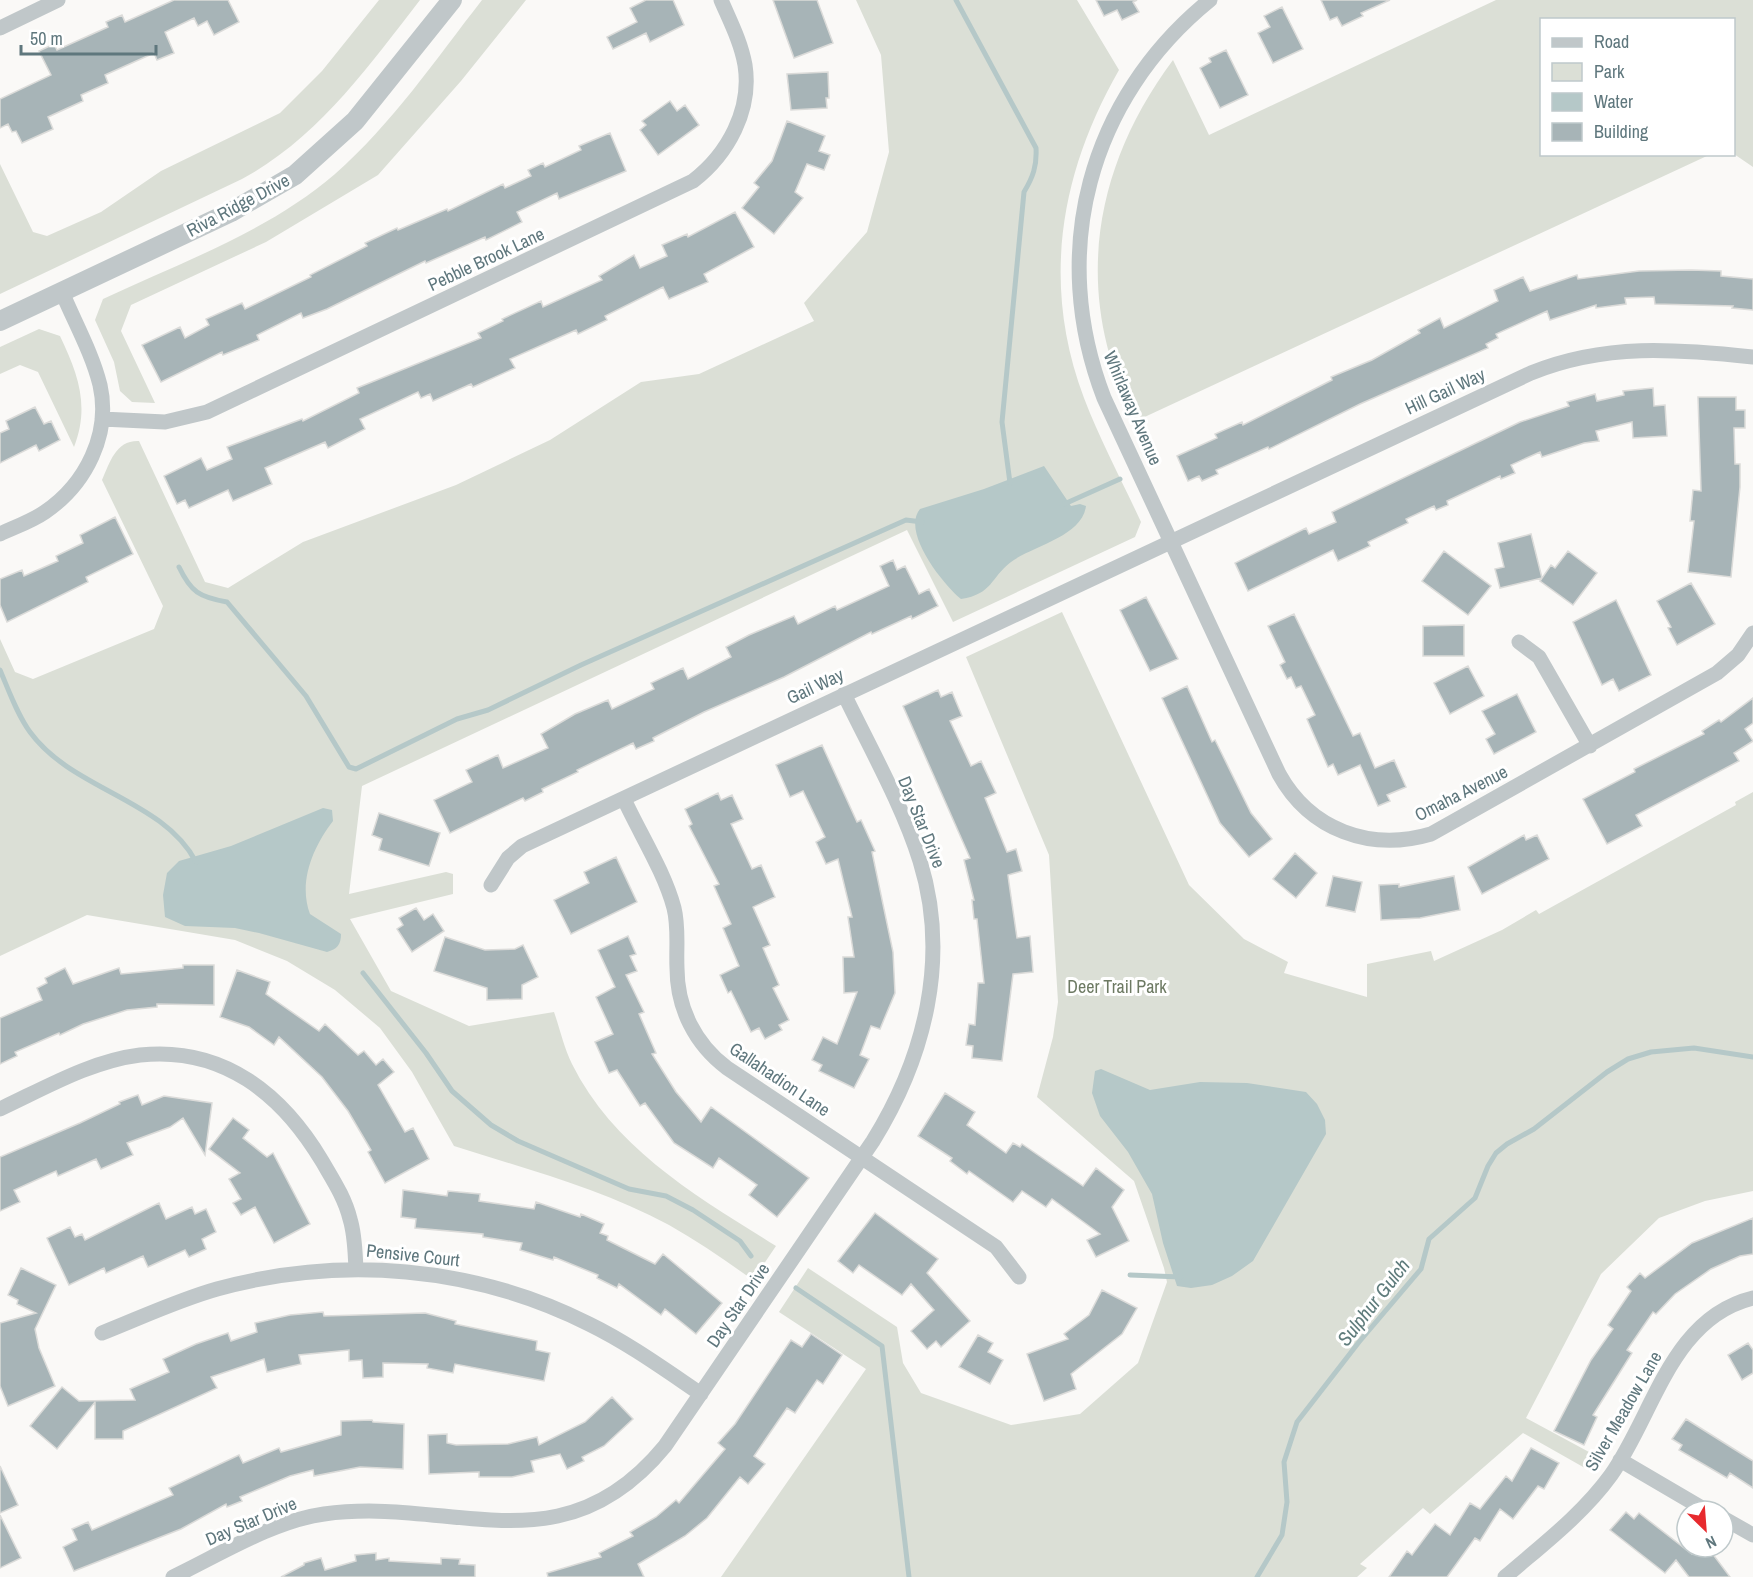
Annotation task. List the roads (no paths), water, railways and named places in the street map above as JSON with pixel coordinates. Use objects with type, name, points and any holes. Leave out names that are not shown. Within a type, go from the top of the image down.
[{"type":"street","points":[[0,28],[58,0]]},
{"type":"street","name":"Riva Ridge Drive","points":[[0,321],[248,203],[295,175],[355,121],[452,0]]},
{"type":"street","name":"Pebble Brook Lane","points":[[102,419],[165,422],[207,412],[693,182],[714,163],[732,138],[746,93],[742,52],[721,0]]},
{"type":"street","name":"Whirlaway Avenue","points":[[1171,541],[1104,398],[1090,361],[1078,294],[1078,260],[1083,219],[1095,166],[1116,114],[1157,51],[1210,0]]},
{"type":"street","points":[[0,534],[43,513],[71,490],[93,453],[102,419],[102,396],[97,374],[62,292]]},
{"type":"street","name":"Hill Gail Way","points":[[1171,541],[1550,365],[1592,354],[1631,350],[1678,350],[1753,357]]},
{"type":"street","name":"Gail Way","points":[[491,885],[508,858],[522,846],[1171,541]]},
{"type":"street","name":"Omaha Avenue","points":[[1171,541],[1285,785],[1306,809],[1342,832],[1385,842],[1431,834],[1590,746],[1717,673],[1738,655],[1753,633]]},
{"type":"street","points":[[1519,642],[1539,657],[1590,746]]},
{"type":"street","name":"Day Star Drive","points":[[173,1577],[281,1526],[316,1515],[365,1511],[513,1522],[566,1514],[611,1494],[645,1468],[665,1446],[862,1157],[900,1093],[918,1049],[929,998],[933,946],[928,896],[917,854],[844,694]]},
{"type":"street","name":"Gallahadion Lane","points":[[624,799],[672,901],[677,926],[680,1000],[698,1037],[727,1068],[996,1247],[1019,1277]]},
{"type":"street","points":[[0,1109],[90,1068],[126,1057],[174,1055],[224,1067],[264,1091],[304,1131],[335,1183],[348,1212],[354,1233],[356,1269]]},
{"type":"street","name":"Pensive Court","points":[[102,1333],[198,1295],[292,1274],[356,1269],[440,1276],[526,1297],[609,1334],[701,1394]]},
{"type":"street","name":"Silver Meadow Lane","points":[[1505,1577],[1575,1517],[1595,1495],[1620,1460],[1691,1336],[1716,1313],[1753,1298]]},
{"type":"street","points":[[1620,1460],[1687,1499]]},
{"type":"street","points":[[1735,1525],[1753,1535]]},
{"type":"water","points":[[1044,466],[1071,506],[1080,504],[1086,506],[1082,517],[1076,526],[1055,540],[1011,562],[985,589],[971,597],[961,599],[935,570],[920,544],[916,531],[916,519],[920,509],[984,489]]},
{"type":"water","points":[[323,808],[332,810],[333,821],[319,842],[310,865],[307,877],[307,902],[310,914],[341,934],[336,948],[327,952],[235,928],[185,926],[165,917],[163,895],[167,873],[179,861],[231,846]]},
{"type":"water","points":[[1101,1069],[1150,1090],[1200,1082],[1247,1083],[1306,1092],[1317,1104],[1325,1120],[1326,1134],[1253,1261],[1232,1276],[1212,1285],[1191,1288],[1177,1286],[1163,1243],[1152,1194],[1128,1152],[1100,1116],[1092,1093],[1095,1071]]},
{"type":"waterway","points":[[956,0],[1036,148],[1034,171],[1024,192],[1002,422],[1010,483]]},
{"type":"waterway","points":[[1062,505],[1120,479]]},
{"type":"waterway","points":[[179,567],[197,592],[209,598],[227,602],[306,696],[349,767],[356,769],[457,719],[488,710],[581,665],[906,520],[922,522]]},
{"type":"waterway","points":[[0,670],[25,725],[48,752],[69,768],[162,823],[181,841],[196,862]]},
{"type":"waterway","points":[[363,973],[426,1053],[452,1091],[491,1125],[518,1141],[629,1189],[666,1196],[693,1210],[740,1241],[751,1256]]},
{"type":"waterway","name":"Sulphur Gulch","points":[[1257,1577],[1282,1535],[1287,1502],[1284,1462],[1297,1422],[1359,1342],[1421,1269],[1429,1239],[1475,1198],[1496,1153],[1534,1129],[1607,1072],[1628,1059],[1651,1052],[1694,1048],[1753,1057]]},
{"type":"waterway","points":[[1130,1275],[1181,1277]]},
{"type":"waterway","points":[[796,1288],[882,1346],[909,1577]]},
{"type":"park label","name":"Deer Trail Park","points":[[1117,986]]}]
